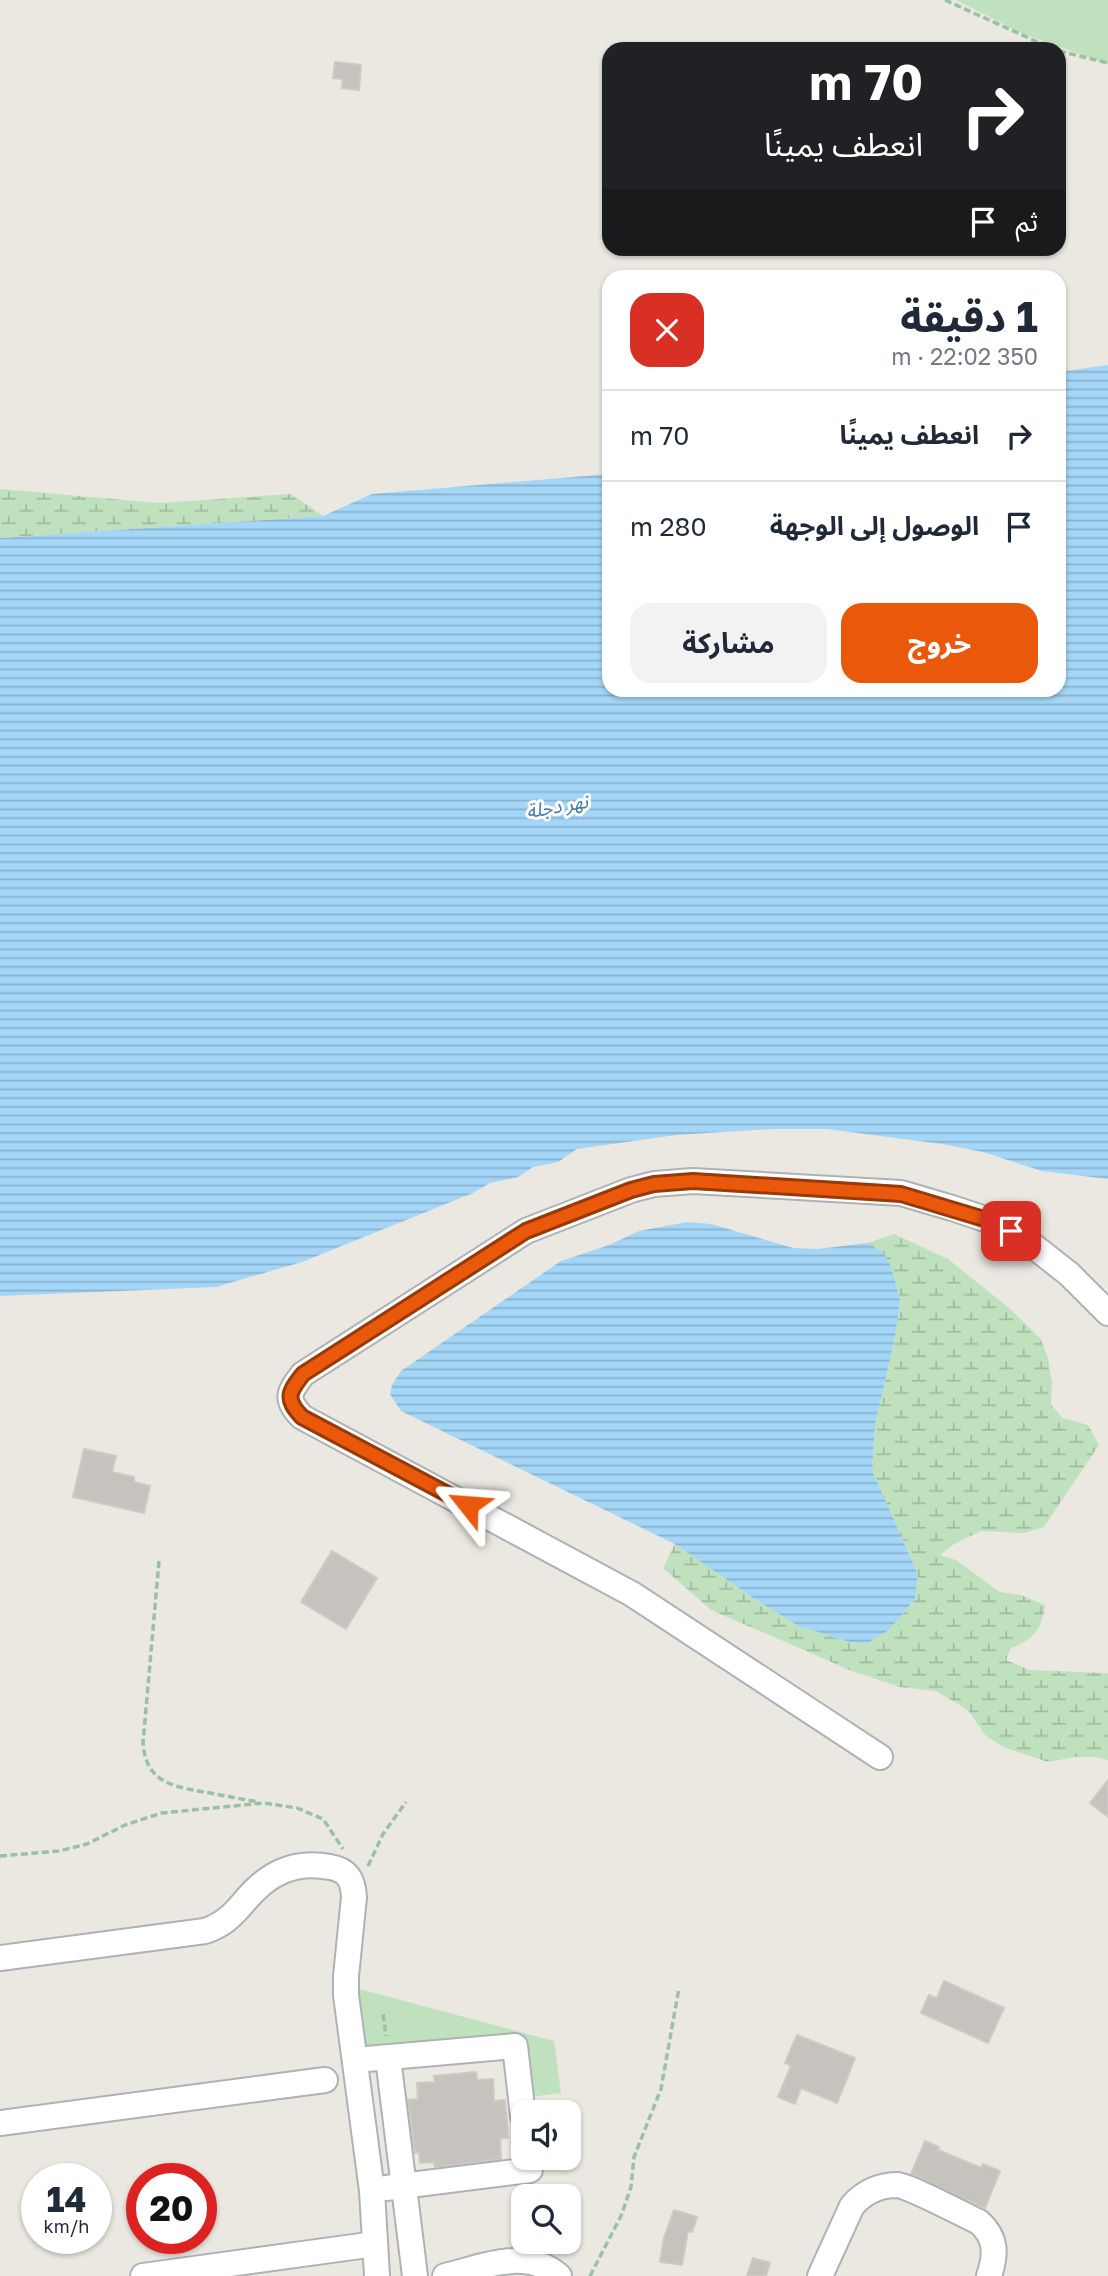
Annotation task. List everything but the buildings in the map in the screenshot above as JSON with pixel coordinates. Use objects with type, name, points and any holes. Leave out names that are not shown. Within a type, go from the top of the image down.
[{"type":"street","points":[[880,1757],[632,1594],[302,1417],[291,1406],[290,1395],[294,1386],[303,1374],[526,1231],[631,1190],[654,1184],[693,1181],[876,1191],[926,1201],[994,1222],[1027,1241],[1069,1274],[1108,1312]]},
{"type":"street","points":[[0,1958],[205,1931],[233,1916],[257,1888],[281,1870],[324,1865],[357,1872],[346,1976],[372,2191],[377,2276]]},
{"type":"street","points":[[355,2060],[515,2046],[521,2100]]},
{"type":"street","points":[[388,2058],[415,2276]]},
{"type":"street","points":[[0,2123],[325,2080]]},
{"type":"street","points":[[364,2129],[396,2123]]},
{"type":"street","points":[[372,2191],[530,2170]]},
{"type":"street","points":[[823,2267],[858,2200],[873,2190],[899,2185],[979,2222],[986,2228],[993,2238],[995,2250],[989,2276]]},
{"type":"street","points":[[143,2276],[375,2244]]},
{"type":"street","points":[[445,2276],[509,2261],[531,2260],[547,2266],[559,2276]]},
{"type":"path","points":[[945,0],[1038,42]]},
{"type":"path","points":[[1066,53],[1108,63]]},
{"type":"path","points":[[159,1561],[143,1743],[146,1761],[157,1777],[174,1787],[297,1808],[323,1819],[357,1872],[406,1802]]},
{"type":"path","points":[[0,1856],[59,1851],[87,1844],[125,1825],[162,1813],[263,1803]]},
{"type":"path","points":[[590,2276],[621,2216],[631,2187],[634,2157],[661,2089],[679,1988]]},
{"type":"green space","points":[[956,0],[1108,0],[1108,64],[1066,49],[1066,42],[1046,42],[1021,33]]},
{"type":"green space","points":[[0,489],[159,503],[291,494],[323,516],[0,538]]},
{"type":"green space","points":[[894,1234],[948,1259],[1009,1308],[1040,1338],[1048,1358],[1052,1383],[1051,1404],[1062,1418],[1088,1425],[1099,1445],[1044,1527],[1024,1533],[981,1531],[954,1544],[940,1555],[956,1560],[1000,1592],[1021,1595],[1045,1605],[1036,1632],[1011,1648],[1006,1660],[1030,1670],[1108,1673],[1108,1760],[1076,1757],[1048,1762],[1003,1747],[985,1735],[968,1710],[936,1691],[900,1687],[852,1671],[711,1610],[663,1568],[675,1544],[799,1626],[850,1642],[866,1644],[889,1630],[915,1599],[918,1575],[872,1470],[875,1425],[895,1337],[900,1300],[882,1251],[867,1243]]},
{"type":"green space","points":[[337,1983],[554,2041],[561,2093],[530,2097],[509,2036],[340,2056]]},
{"type":"water","name":"نهر دجلة","points":[[1108,365],[1108,1179],[1042,1171],[983,1152],[942,1144],[827,1129],[774,1129],[676,1135],[577,1149],[558,1162],[533,1167],[518,1177],[490,1183],[473,1193],[302,1262],[216,1287],[0,1296],[0,538],[323,516],[372,494],[602,475],[602,697],[1066,697],[1066,371]]},
{"type":"water","points":[[687,1222],[711,1224],[793,1248],[818,1249],[867,1243],[882,1251],[891,1267],[900,1300],[895,1337],[875,1425],[872,1470],[918,1575],[915,1599],[889,1630],[866,1644],[850,1642],[799,1626],[675,1544],[401,1411],[390,1394],[401,1371],[561,1261],[609,1245],[639,1231]]},
{"type":"route","points":[[468,1505],[302,1417],[291,1406],[290,1395],[303,1374],[526,1231],[631,1190],[654,1184],[693,1181],[901,1194],[994,1222],[1011,1231]]}]
